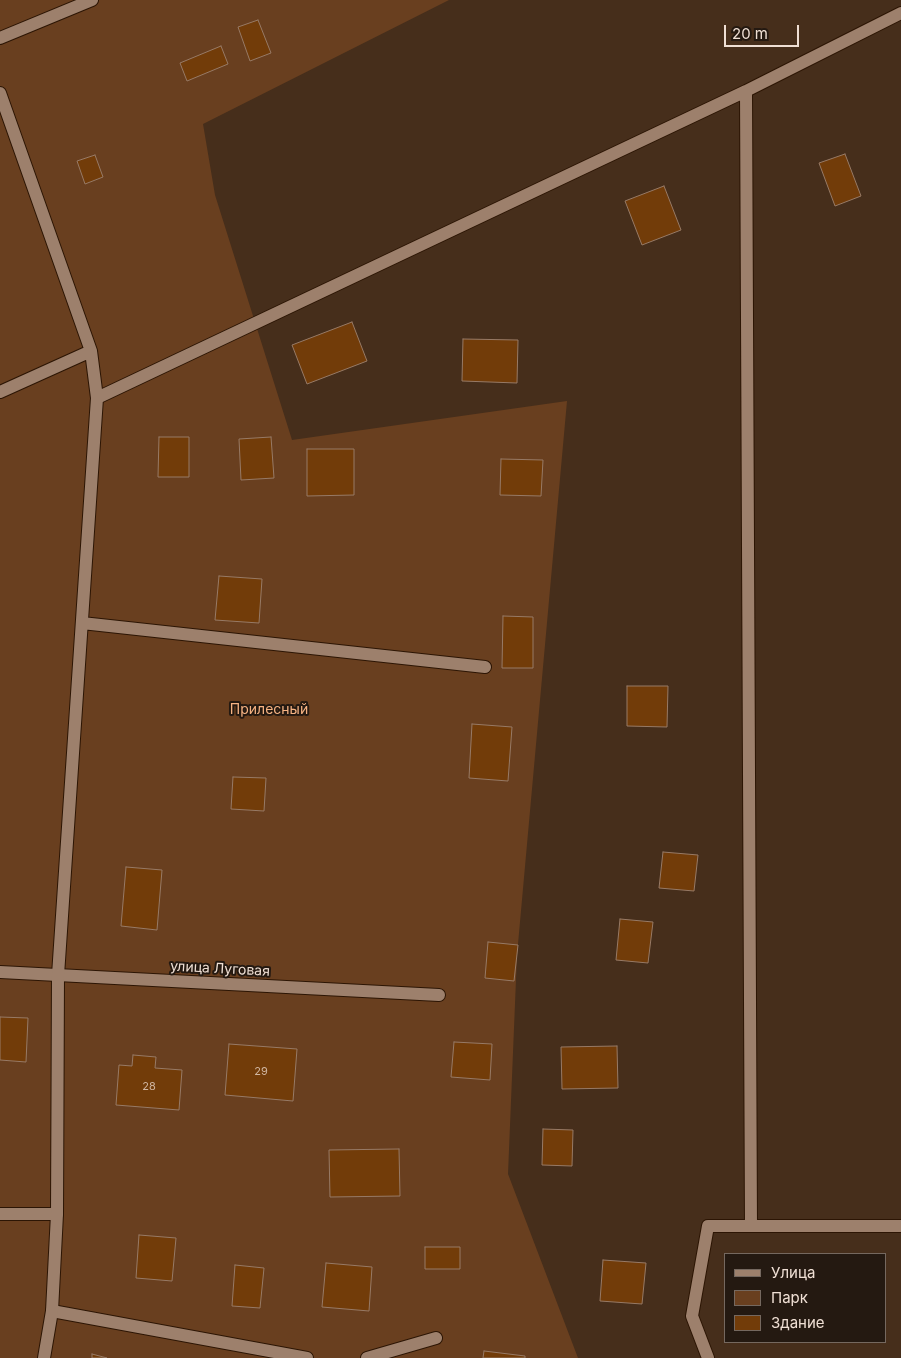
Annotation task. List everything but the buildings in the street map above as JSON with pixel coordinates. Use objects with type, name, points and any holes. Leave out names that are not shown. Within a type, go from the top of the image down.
[{"type":"street","points":[[0,38],[92,0]]},
{"type":"street","points":[[97,398],[746,92],[901,14]]},
{"type":"street","points":[[746,92],[751,1225]]},
{"type":"street","points":[[0,93],[91,351],[97,398],[58,975],[57,1214],[52,1312],[44,1358]]},
{"type":"street","points":[[0,392],[91,351]]},
{"type":"street","points":[[82,624],[485,667]]},
{"type":"street","name":"улица Луговая","points":[[0,972],[439,996]]},
{"type":"street","points":[[0,1214],[57,1214]]},
{"type":"street","points":[[708,1358],[692,1316],[708,1226],[901,1226]]},
{"type":"street","points":[[52,1312],[307,1358]]},
{"type":"street","points":[[367,1358],[436,1338]]},
{"type":"green space","name":"Прилесный","points":[[0,0],[449,0],[203,124],[215,195],[292,440],[567,401],[517,955],[508,1174],[578,1358],[0,1358]]}]
